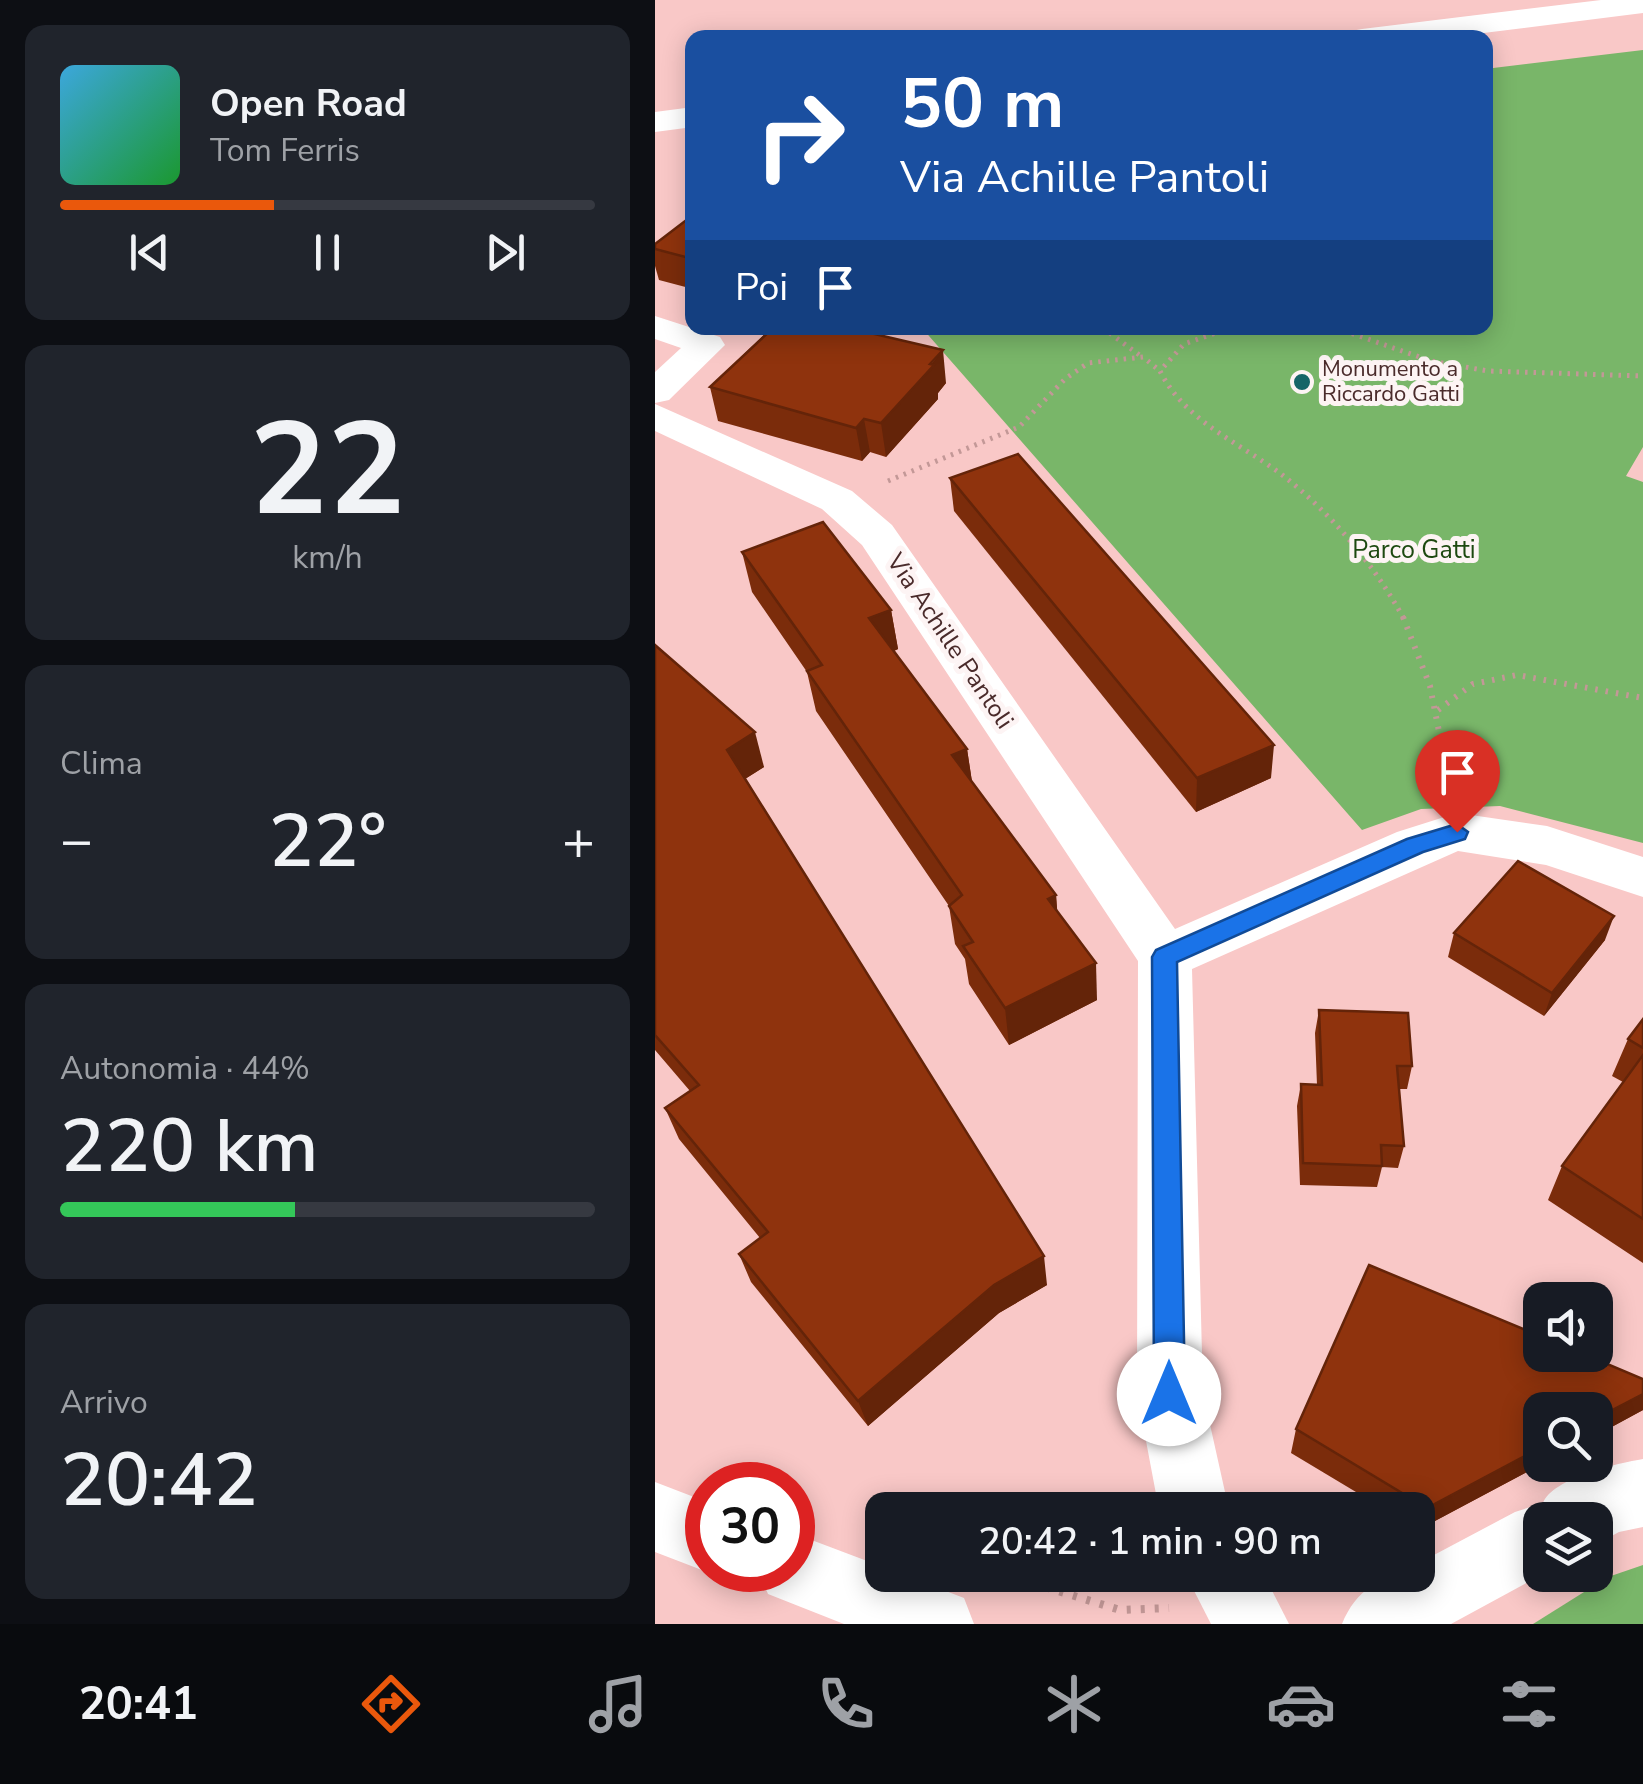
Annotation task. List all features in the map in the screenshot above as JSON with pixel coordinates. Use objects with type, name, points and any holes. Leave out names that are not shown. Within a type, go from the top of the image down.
[{"type":"main road","points":[[1429,30],[1643,4]]},
{"type":"main road","points":[[1493,38],[1643,20]]},
{"type":"main road","points":[[655,122],[685,118]]},
{"type":"main road","points":[[655,138],[685,135]]},
{"type":"street","points":[[655,327],[707,345],[655,392]]},
{"type":"street","name":"Via Achille Pantoli","points":[[655,416],[837,500],[877,535],[1165,957]]},
{"type":"street","points":[[1190,1492],[1169,1394],[1165,957],[1415,846],[1457,832],[1547,846],[1643,877]]},
{"type":"street","points":[[1604,1502],[1643,1494]]},
{"type":"street","points":[[655,1517],[685,1529]]},
{"type":"street","points":[[1378,1624],[1523,1546]]},
{"type":"street","points":[[815,1577],[937,1624]]},
{"type":"street","points":[[1233,1592],[1253,1624]]},
{"type":"path","points":[[1113,335],[1161,371],[1164,384],[1186,407],[1292,482],[1388,592],[1419,650],[1438,710],[1457,832]]},
{"type":"path","points":[[1161,371],[1184,344],[1210,335]]},
{"type":"path","points":[[1356,335],[1431,361],[1488,371],[1643,376]]},
{"type":"path","points":[[837,500],[1019,426],[1065,378],[1089,363],[1143,357]]},
{"type":"path","points":[[1438,710],[1473,684],[1517,675],[1643,698]]},
{"type":"path","points":[[1061,1592],[1120,1610]]},
{"type":"green space","name":"Parco Gatti","points":[[1643,50],[1643,447],[1626,476],[1643,482],[1643,843],[1500,806],[1421,809],[1362,830],[928,335],[1493,335],[1493,68]]},
{"type":"green space","points":[[1643,1565],[1643,1624],[1533,1624],[1584,1592],[1613,1592],[1613,1575]]},
{"type":"building","points":[[685,221],[685,257],[655,249],[655,244]]},
{"type":"building","points":[[766,335],[879,335],[943,350],[881,423],[864,419],[856,428],[710,387]]},
{"type":"building","points":[[1018,454],[1274,745],[1197,778],[950,478]]},
{"type":"building","points":[[823,522],[891,610],[869,618],[967,749],[952,755],[1056,895],[1048,899],[1096,963],[1005,1008],[963,946],[973,942],[949,906],[962,895],[807,671],[822,665],[742,552]]},
{"type":"building","points":[[655,645],[755,732],[727,750],[1044,1256],[994,1285],[858,1401],[739,1254],[768,1232],[665,1108],[699,1085],[655,1035]]},
{"type":"building","points":[[1518,861],[1614,916],[1552,993],[1454,933]]},
{"type":"building","points":[[1319,1010],[1408,1013],[1412,1066],[1397,1066],[1404,1146],[1381,1145],[1382,1166],[1303,1163],[1301,1084],[1322,1085]]},
{"type":"building","points":[[1643,1019],[1643,1048],[1628,1039]]},
{"type":"building","points":[[1643,1055],[1643,1219],[1562,1166]]},
{"type":"building","points":[[1369,1265],[1523,1329],[1523,1372],[1613,1372],[1613,1366],[1643,1379],[1643,1394],[1613,1410],[1613,1392],[1523,1392],[1523,1457],[1435,1504],[1435,1492],[1400,1492],[1296,1429]]},
{"type":"place","name":"Monumento a Riccardo Gatti","points":[[1302,382]]},
{"type":"route","points":[[1169,1394],[1165,957],[1415,846],[1457,832]]}]
